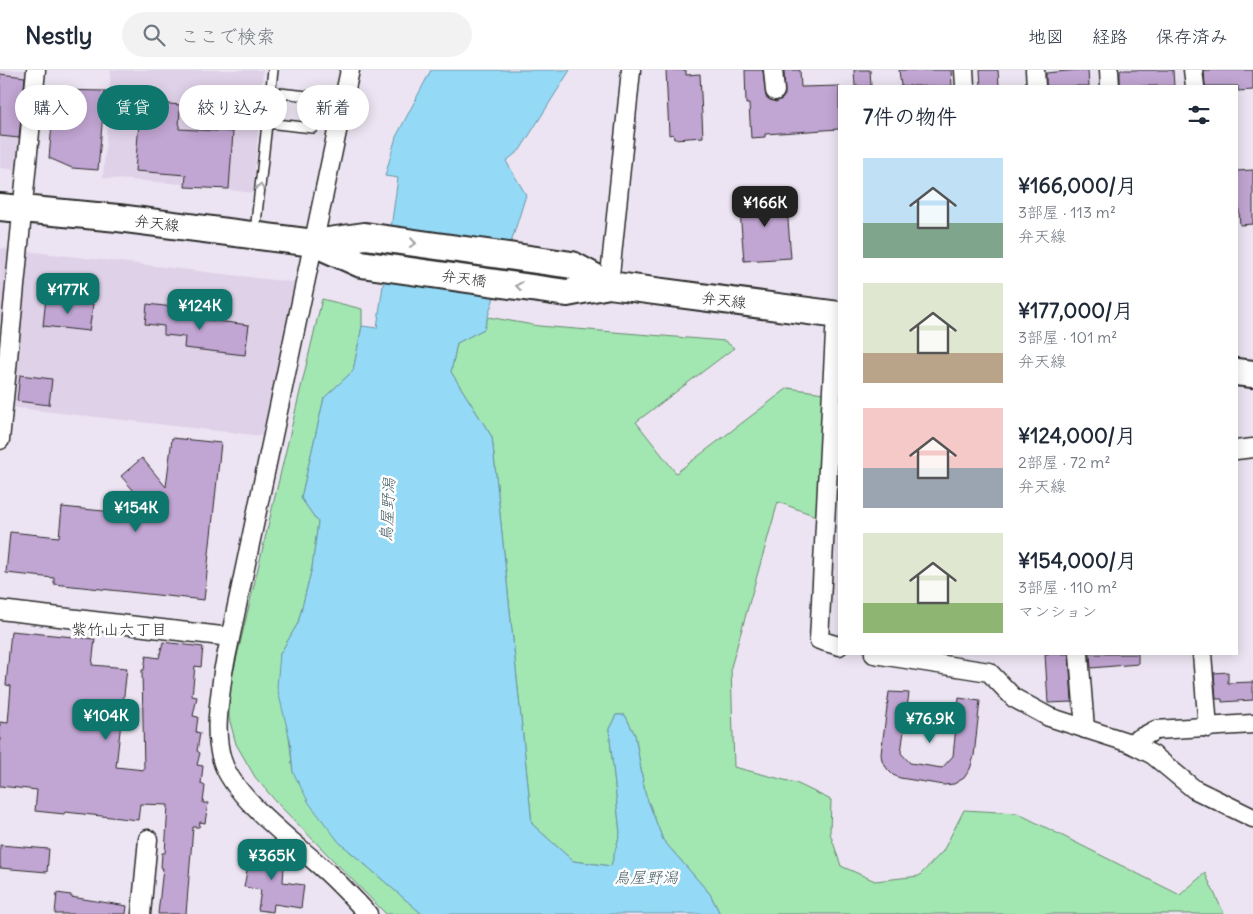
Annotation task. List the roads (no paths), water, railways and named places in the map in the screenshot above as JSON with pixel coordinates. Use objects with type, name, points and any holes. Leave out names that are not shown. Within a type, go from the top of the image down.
[{"type":"street","points":[[0,440],[12,208],[36,70]]},
{"type":"street","points":[[347,85],[350,70]]},
{"type":"street","points":[[608,284],[631,70]]},
{"type":"street","points":[[773,70],[775,91]]},
{"type":"street","points":[[964,70],[965,85]]},
{"type":"street","points":[[1035,70],[1036,85]]},
{"type":"street","points":[[1109,70],[1110,85]]},
{"type":"street","points":[[1193,70],[1195,85]]},
{"type":"street","points":[[337,130],[230,637],[223,672],[217,727],[222,760],[232,779],[249,802],[330,874],[368,914]]},
{"type":"street","name":"弁天線","points":[[12,208],[314,243]]},
{"type":"street","name":"弁天橋","points":[[314,243],[365,236],[572,265],[608,284]]},
{"type":"street","name":"弁天橋","points":[[314,243],[361,264],[568,293],[608,284]]},
{"type":"street","name":"弁天線","points":[[608,284],[837,315]]},
{"type":"street","points":[[837,315],[819,640],[838,646]]},
{"type":"street","points":[[1238,372],[1253,374]]},
{"type":"street","points":[[1238,450],[1253,448]]},
{"type":"street","points":[[0,610],[230,637]]},
{"type":"street","points":[[880,655],[989,672],[1014,698],[1049,717],[1130,743],[1153,755],[1194,789],[1253,818]]},
{"type":"street","points":[[1078,655],[1085,729]]},
{"type":"street","points":[[1202,655],[1208,728]]},
{"type":"street","points":[[1130,743],[1156,730],[1253,724]]},
{"type":"street","points":[[142,914],[148,839]]},
{"type":"lane","points":[[271,85],[273,70]]},
{"type":"lane","points":[[255,235],[266,130]]},
{"type":"water","name":"鳥屋野潟","points":[[431,70],[570,70],[520,150],[506,161],[526,195],[484,329],[457,343],[451,372],[492,437],[532,824],[573,861],[611,866],[620,833],[609,729],[616,715],[625,715],[635,735],[645,793],[663,840],[710,894],[720,914],[422,914],[339,842],[309,803],[293,772],[290,740],[277,687],[280,654],[298,623],[312,568],[318,522],[301,498],[324,398],[353,371],[362,326],[377,328],[398,178],[385,176],[396,137]]},
{"type":"district","name":"紫竹山六丁目","points":[[119,629]]}]
